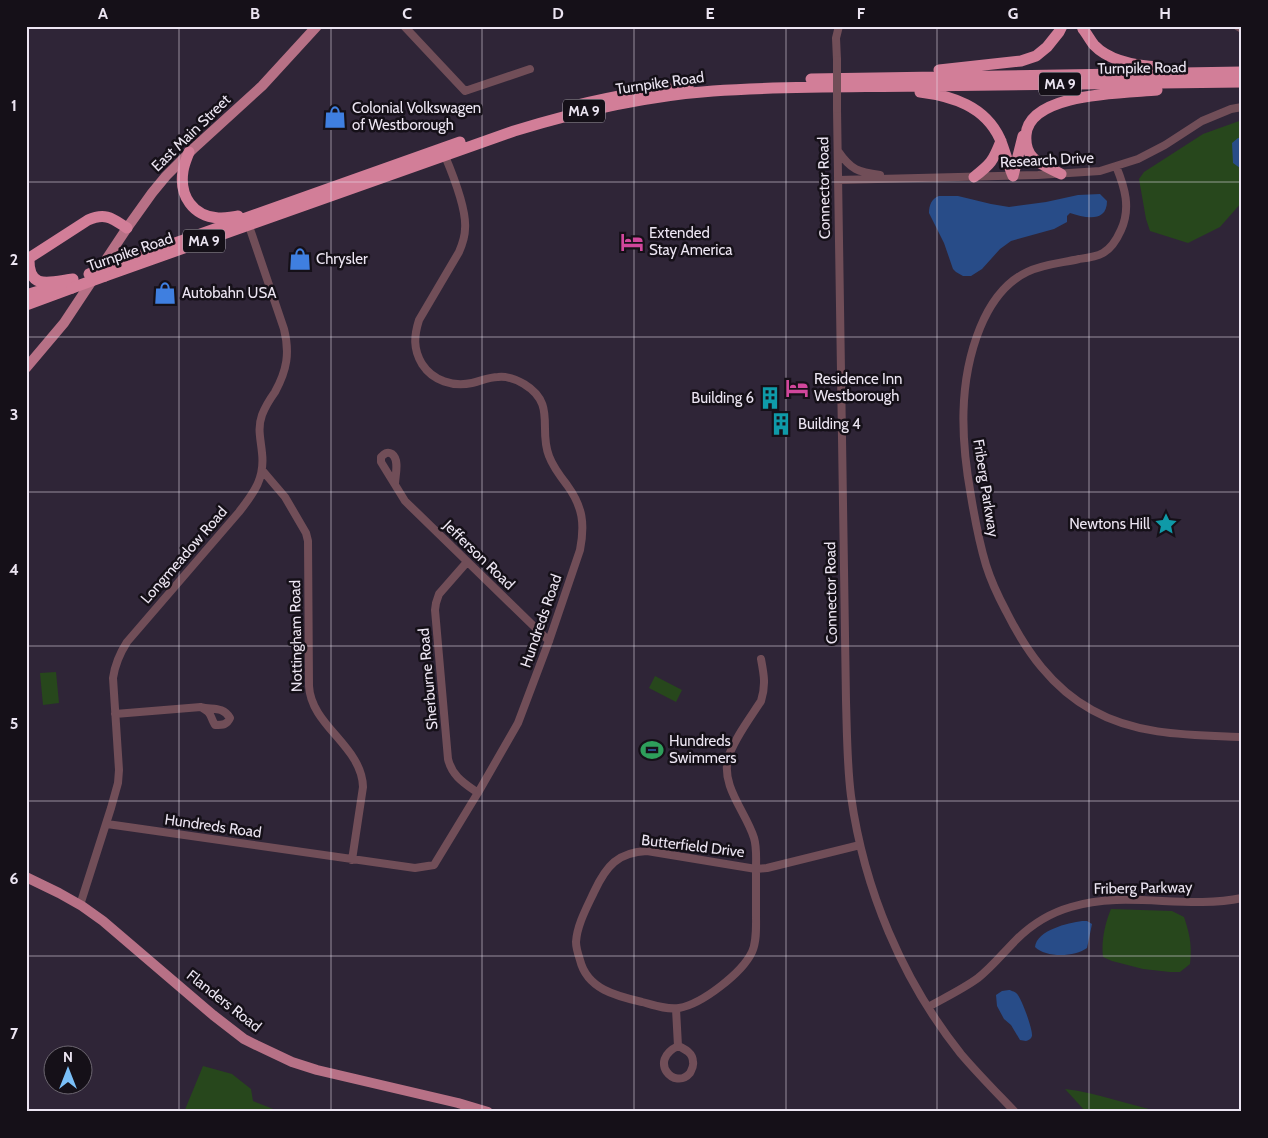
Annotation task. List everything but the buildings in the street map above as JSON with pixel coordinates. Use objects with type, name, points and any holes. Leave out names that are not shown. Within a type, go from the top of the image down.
[{"type":"highway","points":[[1082,26],[1089,32],[1095,45],[1113,57],[1126,62],[1143,66],[1242,68]]},
{"type":"highway","points":[[895,77],[909,72],[1021,61],[1047,47],[1060,28]]},
{"type":"highway","name":"Turnpike Road","points":[[26,304],[114,265],[257,214],[554,111],[610,97],[670,88],[761,80],[1242,72]]},
{"type":"highway","points":[[1013,176],[1026,129],[1030,122],[1046,108],[1072,99],[1242,82]]},
{"type":"highway","name":"Turnpike Road","points":[[26,296],[76,281],[105,276],[545,122],[607,106],[650,98],[747,88],[1242,82]]},
{"type":"highway","points":[[878,86],[894,91],[920,92],[950,98],[964,102],[974,108],[995,129],[1013,176]]},
{"type":"highway","points":[[1026,129],[1025,144],[1029,154],[1036,161],[1061,174]]},
{"type":"highway","points":[[974,177],[987,167],[994,158],[1001,141]]},
{"type":"highway","points":[[189,152],[183,169],[182,180],[185,196],[192,206],[202,214],[212,217],[221,218],[257,214]]},
{"type":"highway","points":[[76,281],[39,282],[30,273],[28,259],[96,216],[103,215],[109,217],[127,228]]},
{"type":"main road","name":"East Main Street","points":[[26,368],[64,323],[127,228],[166,176],[189,152],[262,86],[317,26]]},
{"type":"main road","name":"Flanders Road","points":[[26,877],[80,905],[114,929],[213,1015],[244,1039],[292,1062],[317,1070],[458,1103],[488,1112]]},
{"type":"street","points":[[404,26],[465,91],[530,69]]},
{"type":"street","name":"Connector Road","points":[[839,26],[836,38],[846,710],[851,793],[860,845],[870,883],[884,920],[904,962],[928,1006],[961,1053],[988,1085],[1015,1112]]},
{"type":"street","points":[[1237,26],[1242,29]]},
{"type":"street","name":"Research Drive","points":[[838,180],[1013,176],[1100,171],[1138,159],[1165,145],[1202,121],[1231,109],[1242,107]]},
{"type":"street","points":[[838,150],[851,166],[861,172],[899,178]]},
{"type":"street","name":"Hundreds Road","points":[[107,824],[415,868],[434,865],[518,723],[549,641],[580,550],[583,524],[581,511],[576,499],[548,454],[546,415],[542,403],[534,392],[524,384],[499,376],[461,384],[448,383],[436,378],[426,369],[419,358],[415,346],[418,320],[459,252],[464,240],[466,227],[464,214],[445,156]]},
{"type":"street","name":"Friberg Parkway","points":[[1116,166],[1122,181],[1127,205],[1126,217],[1112,246],[1103,253],[1040,267],[1016,278],[994,300],[980,327],[966,374],[963,420],[967,470],[977,530],[994,586],[1016,630],[1038,664],[1077,701],[1107,718],[1138,728],[1175,734],[1242,737]]},
{"type":"street","name":"Longmeadow Road","points":[[80,905],[107,824],[116,789],[119,770],[113,678],[115,665],[120,653],[127,642],[239,512],[255,491],[260,479],[262,453],[259,427],[262,415],[286,368],[288,342],[249,226]]},
{"type":"street","name":"Nottingham Road","points":[[262,470],[285,497],[308,541],[311,698],[316,709],[356,762],[362,780],[360,810],[352,860]]},
{"type":"street","name":"Jefferson Road","points":[[395,484],[405,501],[549,641]]},
{"type":"street","name":"Sherburne Road","points":[[467,562],[439,594],[435,610],[450,766],[460,779],[478,793]]},
{"type":"street","points":[[756,869],[754,839],[748,822],[730,787],[727,766],[731,752],[764,693],[765,684],[761,659]]},
{"type":"street","points":[[115,714],[201,708]]},
{"type":"street","name":"Butterfield Drive","points":[[756,869],[755,938],[753,950],[741,969],[700,1001],[676,1009],[610,993],[598,987],[581,966],[576,941],[578,930],[602,876],[614,861],[626,854],[647,851],[756,869],[860,845]]},
{"type":"street","name":"Friberg Parkway","points":[[928,1006],[977,978],[1033,926],[1047,917],[1070,907],[1104,900],[1218,902],[1242,898]]},
{"type":"street","points":[[676,1009],[678,1046]]},
{"type":"street","points":[[678,1046],[688,1051],[694,1060],[691,1072],[680,1078],[669,1075],[665,1070],[664,1064],[668,1053],[678,1046]]},
{"type":"green space","points":[[1242,120],[1242,202],[1220,227],[1188,243],[1150,231],[1139,179],[1144,172],[1203,134]]},
{"type":"green space","points":[[56,672],[59,703],[43,705],[40,673]]},
{"type":"green space","points":[[655,676],[682,690],[676,702],[649,688]]},
{"type":"green space","points":[[1111,909],[1172,911],[1184,917],[1190,940],[1190,964],[1180,972],[1170,972],[1143,969],[1103,957],[1104,933]]},
{"type":"green space","points":[[203,1066],[232,1074],[251,1089],[253,1101],[281,1112],[184,1112]]},
{"type":"green space","points":[[1065,1089],[1089,1093],[1162,1112],[1086,1112]]},
{"type":"water","points":[[1238,138],[1242,138],[1242,168],[1233,163],[1232,143]]},
{"type":"water","points":[[1100,194],[1107,201],[1106,208],[1099,216],[1088,217],[1070,213],[1067,216],[1067,222],[1054,229],[1011,241],[1000,249],[982,269],[971,276],[963,276],[953,269],[944,243],[929,213],[931,202],[939,196],[958,196],[1009,207],[1078,195]]},
{"type":"water","name":"Hundreds Swimmers","points":[[655,742],[662,744],[660,756],[643,752],[645,744],[654,746]]},
{"type":"water","points":[[1082,921],[1092,924],[1087,948],[1082,951],[1068,955],[1053,955],[1040,951],[1035,947],[1041,936],[1054,928]]},
{"type":"water","points":[[1009,990],[1018,995],[1029,1021],[1032,1036],[1026,1041],[1020,1040],[997,1006],[996,995],[1002,991]]},
{"type":"place","name":"Colonial Volkswagen of Westborough","points":[[335,117]]},
{"type":"place","name":"Extended Stay America","points":[[632,242]]},
{"type":"place","name":"Chrysler","points":[[300,259]]},
{"type":"place","name":"Autobahn USA","points":[[165,293]]},
{"type":"place","name":"Residence Inn Westborough","points":[[797,388]]},
{"type":"place","name":"Building 6","points":[[770,398]]},
{"type":"place","name":"Building 4","points":[[781,424]]},
{"type":"place","name":"Newtons Hill","points":[[1166,524]]},
{"type":"place","name":"Hundreds Swimmers","points":[[652,750]]}]
